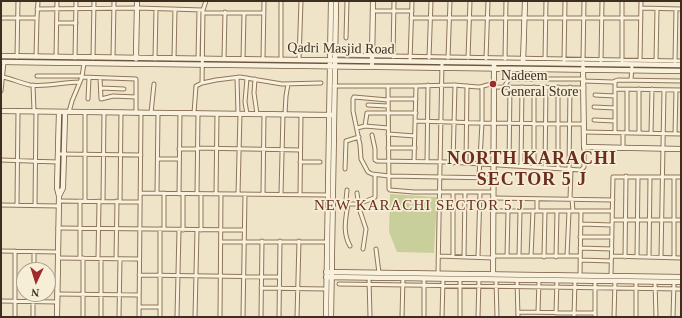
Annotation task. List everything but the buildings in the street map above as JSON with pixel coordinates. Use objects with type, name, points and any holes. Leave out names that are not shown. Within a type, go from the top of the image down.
[{"type":"street","points":[[17,57],[18,1]]},
{"type":"street","points":[[36,57],[38,1]]},
{"type":"street","points":[[56,57],[57,1]]},
{"type":"street","points":[[75,58],[76,1]]},
{"type":"street","points":[[94,1],[94,58]]},
{"type":"street","points":[[113,58],[114,1]]},
{"type":"street","points":[[136,59],[137,1]]},
{"type":"street","points":[[200,59],[203,12],[206,1]]},
{"type":"street","points":[[263,59],[264,1]]},
{"type":"street","points":[[281,1],[281,60]]},
{"type":"street","points":[[299,60],[301,1]]},
{"type":"street","points":[[331,1],[331,317]]},
{"type":"street","points":[[326,317],[328,195],[334,86],[332,60],[336,1]]},
{"type":"street","points":[[346,38],[347,1]]},
{"type":"street","points":[[372,61],[373,1]]},
{"type":"street","points":[[393,59],[394,1]]},
{"type":"street","points":[[410,59],[412,1]]},
{"type":"street","points":[[429,59],[431,1]]},
{"type":"street","points":[[438,274],[442,86],[450,1]]},
{"type":"street","points":[[468,60],[470,1]]},
{"type":"street","points":[[488,1],[486,61],[505,60],[506,1]]},
{"type":"street","points":[[523,61],[525,1]]},
{"type":"street","points":[[545,61],[546,1]]},
{"type":"street","points":[[564,61],[565,1]]},
{"type":"street","points":[[372,135],[376,161],[466,163],[583,169],[584,1]]},
{"type":"street","points":[[601,62],[602,1]]},
{"type":"street","points":[[622,1],[622,62],[640,63],[641,1]]},
{"type":"street","points":[[38,9],[137,8],[199,10],[203,12],[264,13]]},
{"type":"street","points":[[641,8],[681,9]]},
{"type":"street","points":[[656,63],[657,8]]},
{"type":"street","points":[[155,59],[156,9]]},
{"type":"street","points":[[174,59],[175,9]]},
{"type":"street","points":[[676,9],[675,63],[681,61]]},
{"type":"street","points":[[199,10],[202,83]]},
{"type":"street","points":[[373,11],[412,11]]},
{"type":"street","points":[[224,59],[225,12]]},
{"type":"street","points":[[243,60],[244,13]]},
{"type":"street","points":[[1,18],[37,18]]},
{"type":"street","points":[[411,18],[641,18]]},
{"type":"street","points":[[57,23],[76,23]]},
{"type":"street","name":"Qadri Masjid Road","points":[[1,56],[445,62],[583,70],[632,68],[681,71]]},
{"type":"street","name":"Qadri Masjid Road","points":[[372,61],[393,59],[429,59],[445,62],[468,60],[486,61],[494,65]]},
{"type":"street","name":"Qadri Masjid Road","points":[[3,62],[202,65],[332,60]]},
{"type":"street","name":"Qadri Masjid Road","points":[[494,65],[505,60],[583,61],[622,62],[632,68]]},
{"type":"street","points":[[1,91],[3,62]]},
{"type":"street","points":[[57,317],[59,201],[57,188],[58,162],[61,154],[67,112],[82,77],[84,63]]},
{"type":"street","name":"Qadri Masjid Road","points":[[632,68],[640,63],[675,63],[681,65]]},
{"type":"street","points":[[493,274],[494,65]]},
{"type":"street","points":[[632,68],[632,80]]},
{"type":"street","points":[[37,76],[136,79],[141,155],[139,317]]},
{"type":"street","points":[[3,77],[33,85],[80,82]]},
{"type":"street","points":[[88,78],[88,99]]},
{"type":"street","points":[[100,78],[102,99],[113,96],[136,97]]},
{"type":"street","points":[[237,78],[239,114],[238,194]]},
{"type":"street","points":[[195,317],[199,230],[196,86],[202,83],[237,78],[247,78],[273,83],[321,84]]},
{"type":"street","points":[[247,78],[245,102],[247,114]]},
{"type":"street","points":[[504,87],[509,79],[681,81]]},
{"type":"street","points":[[542,79],[542,87]]},
{"type":"street","points":[[255,80],[254,93],[257,114]]},
{"type":"street","points":[[651,133],[656,80]]},
{"type":"street","points":[[615,81],[615,132]]},
{"type":"street","points":[[151,113],[154,84]]},
{"type":"street","points":[[282,194],[282,150],[284,114],[288,84]]},
{"type":"street","points":[[334,86],[455,85],[482,87],[486,84],[504,87],[584,88]]},
{"type":"street","points":[[33,85],[35,111],[35,206]]},
{"type":"street","points":[[453,163],[455,85]]},
{"type":"street","points":[[388,86],[388,162],[390,190],[480,192],[494,195],[537,199],[612,200]]},
{"type":"street","points":[[414,162],[416,86]]},
{"type":"street","points":[[427,162],[428,86]]},
{"type":"street","points":[[466,163],[468,86]]},
{"type":"street","points":[[479,177],[482,87]]},
{"type":"street","points":[[509,166],[510,87]]},
{"type":"street","points":[[521,166],[522,87]]},
{"type":"street","points":[[534,87],[534,167]]},
{"type":"street","points":[[545,168],[546,87]]},
{"type":"street","points":[[558,87],[558,168]]},
{"type":"street","points":[[100,88],[124,88]]},
{"type":"street","points":[[567,256],[571,199],[570,88]]},
{"type":"street","points":[[615,89],[681,90]]},
{"type":"street","points":[[627,89],[627,133]]},
{"type":"street","points":[[639,89],[639,133]]},
{"type":"street","points":[[661,257],[664,90]]},
{"type":"street","points":[[675,134],[676,90]]},
{"type":"street","points":[[594,95],[615,96]]},
{"type":"street","points":[[416,99],[353,97],[353,111],[359,138],[361,159],[368,172],[375,176],[494,178]]},
{"type":"street","points":[[368,105],[388,106]]},
{"type":"street","points":[[594,107],[616,108]]},
{"type":"street","points":[[1,111],[332,115]]},
{"type":"street","points":[[17,205],[18,111]]},
{"type":"street","points":[[59,112],[63,188],[59,201]]},
{"type":"street","points":[[83,317],[80,228],[85,154],[85,112]]},
{"type":"street","points":[[103,201],[104,112]]},
{"type":"street","points":[[119,317],[116,229],[121,154],[121,112]]},
{"type":"street","points":[[157,193],[158,113]]},
{"type":"street","points":[[180,113],[179,159],[183,230]]},
{"type":"street","points":[[365,126],[367,113],[416,113]]},
{"type":"street","points":[[216,194],[217,114]]},
{"type":"street","points":[[263,194],[264,114]]},
{"type":"street","points":[[300,194],[301,115]]},
{"type":"street","points":[[594,120],[615,121]]},
{"type":"street","points":[[415,121],[454,123],[584,124]]},
{"type":"street","points":[[357,128],[365,126],[388,128]]},
{"type":"street","points":[[584,132],[681,134]]},
{"type":"street","points":[[623,133],[623,148]]},
{"type":"street","points":[[388,134],[415,136]]},
{"type":"street","points":[[345,169],[346,141],[359,138]]},
{"type":"street","points":[[584,147],[681,149]]},
{"type":"street","points":[[388,148],[415,148]]},
{"type":"street","points":[[180,149],[300,150]]},
{"type":"street","points":[[61,154],[141,155]]},
{"type":"street","points":[[158,159],[179,159]]},
{"type":"street","points":[[1,160],[58,162]]},
{"type":"street","points":[[300,162],[320,162]]},
{"type":"street","points":[[348,203],[358,204],[375,198],[375,176]]},
{"type":"street","points":[[624,257],[626,176]]},
{"type":"street","points":[[611,276],[613,177],[681,177]]},
{"type":"street","points":[[637,257],[638,177]]},
{"type":"street","points":[[649,257],[650,177]]},
{"type":"street","points":[[674,177],[674,257]]},
{"type":"street","points":[[347,190],[346,200],[348,203],[345,233],[346,239],[350,246]]},
{"type":"street","points":[[357,192],[358,204],[366,229],[363,249]]},
{"type":"street","points":[[453,192],[453,256]]},
{"type":"street","points":[[464,257],[465,192]]},
{"type":"street","points":[[478,257],[480,192]]},
{"type":"street","points":[[140,193],[328,195]]},
{"type":"street","points":[[160,317],[160,276],[164,193]]},
{"type":"street","points":[[220,317],[222,194]]},
{"type":"street","points":[[243,317],[245,194]]},
{"type":"street","points":[[531,256],[537,199]]},
{"type":"street","points":[[1,205],[35,206],[59,201],[140,202]]},
{"type":"street","points":[[99,201],[98,229],[101,317]]},
{"type":"street","points":[[493,211],[612,212]]},
{"type":"street","points":[[507,256],[508,211]]},
{"type":"street","points":[[519,256],[520,211]]},
{"type":"street","points":[[544,257],[545,211]]},
{"type":"street","points":[[556,257],[557,211]]},
{"type":"street","points":[[580,275],[581,211]]},
{"type":"street","points":[[612,220],[681,220]]},
{"type":"street","points":[[581,224],[612,225]]},
{"type":"street","points":[[58,228],[244,230]]},
{"type":"street","points":[[177,317],[178,230]]},
{"type":"street","points":[[580,236],[612,237]]},
{"type":"street","points":[[261,317],[262,241]]},
{"type":"street","points":[[279,317],[280,241]]},
{"type":"street","points":[[221,242],[327,242]]},
{"type":"street","points":[[298,317],[299,242]]},
{"type":"street","points":[[580,248],[612,249]]},
{"type":"street","points":[[376,249],[379,272]]},
{"type":"street","points":[[1,251],[34,252],[81,258],[139,259]]},
{"type":"street","points":[[14,317],[16,251]]},
{"type":"street","points":[[34,252],[34,262]]},
{"type":"street","points":[[439,256],[567,256],[611,261]]},
{"type":"street","points":[[612,256],[681,258]]},
{"type":"street","points":[[326,274],[379,272],[681,277]]},
{"type":"street","points":[[332,274],[369,278],[681,282]]},
{"type":"street","points":[[139,275],[280,277]]},
{"type":"street","points":[[369,278],[370,317]]},
{"type":"street","points":[[402,317],[403,278]]},
{"type":"street","points":[[424,278],[424,317]]},
{"type":"street","points":[[442,317],[443,279]]},
{"type":"street","points":[[460,279],[460,317]]},
{"type":"street","points":[[478,317],[479,279]]},
{"type":"street","points":[[496,280],[496,317]]},
{"type":"street","points":[[517,280],[518,317]]},
{"type":"street","points":[[538,312],[539,280]]},
{"type":"street","points":[[556,313],[557,280]]},
{"type":"street","points":[[574,315],[575,281]]},
{"type":"street","points":[[518,312],[595,315],[595,281]]},
{"type":"street","points":[[614,317],[615,281]]},
{"type":"street","points":[[636,282],[636,317]]},
{"type":"street","points":[[655,282],[656,317]]},
{"type":"street","points":[[672,317],[674,282]]},
{"type":"street","points":[[339,284],[681,289]]},
{"type":"street","points":[[261,288],[326,289]]},
{"type":"street","points":[[57,294],[139,295]]},
{"type":"street","points":[[1,301],[15,301]]},
{"type":"street","points":[[33,302],[33,317]]},
{"type":"street","points":[[139,307],[160,307]]},
{"type":"green space","points":[[390,194],[437,197],[434,253],[397,252],[389,232]]},
{"type":"place","name":"Nadeem General Store","points":[[493,84]]},
{"type":"district","name":"NORTH KARACHI SECTOR 5 J","points":[[532,169]]},
{"type":"district","name":"NEW KARACHI SECTOR 5 J","points":[[419,206]]}]
